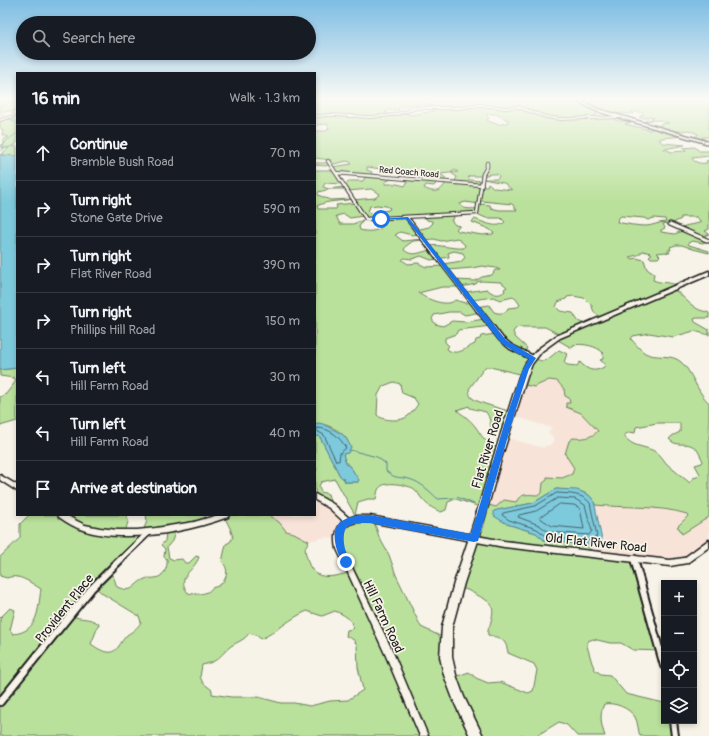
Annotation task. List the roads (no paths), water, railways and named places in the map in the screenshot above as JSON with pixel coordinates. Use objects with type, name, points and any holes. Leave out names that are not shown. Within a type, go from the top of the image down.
[{"type":"main road","points":[[675,133],[709,143]]},
{"type":"main road","name":"Flat River Road","points":[[477,736],[459,700],[450,675],[446,657],[445,641],[447,627],[459,583],[474,538],[510,415],[526,369],[540,350],[558,337],[709,274]]},
{"type":"street","points":[[328,161],[365,218],[407,218],[476,214],[479,212],[483,174],[488,167],[487,163]]},
{"type":"street","name":"Red Coach Road","points":[[336,173],[482,185]]},
{"type":"street","points":[[407,218],[504,342],[533,358]]},
{"type":"street","points":[[670,224],[709,241]]},
{"type":"street","points":[[0,477],[16,487]]},
{"type":"street","points":[[316,498],[334,509],[347,521]]},
{"type":"street","points":[[63,516],[78,526],[93,530],[113,532],[183,528],[223,516]]},
{"type":"street","name":"Old Flat River Road","points":[[347,521],[363,518],[504,544],[676,563],[685,561],[709,543]]},
{"type":"street","name":"Hill Farm Road","points":[[347,521],[343,524],[339,533],[340,549],[360,595],[389,653],[424,736]]},
{"type":"street","name":"Provident Place","points":[[0,702],[27,671],[89,592],[149,531]]},
{"type":"street","points":[[634,558],[661,655]]},
{"type":"street","points":[[673,724],[674,736]]},
{"type":"water","points":[[0,155],[16,156],[16,368],[0,370]]},
{"type":"water","points":[[316,424],[323,424],[342,434],[346,438],[351,447],[348,453],[343,454],[346,464],[351,468],[359,480],[358,482],[345,482],[340,476],[320,437],[316,435]]},
{"type":"water","points":[[556,489],[577,490],[589,495],[594,501],[602,540],[597,540],[591,545],[544,540],[536,533],[507,524],[494,516],[494,511],[533,503]]},
{"type":"waterway","points":[[3,148],[4,143],[16,134]]},
{"type":"waterway","points":[[0,151],[5,148],[15,146]]},
{"type":"waterway","points":[[350,450],[377,457],[386,464],[386,471],[390,474],[395,477],[417,482],[438,499],[454,498]]},
{"type":"waterway","points":[[457,497],[474,504]]}]
